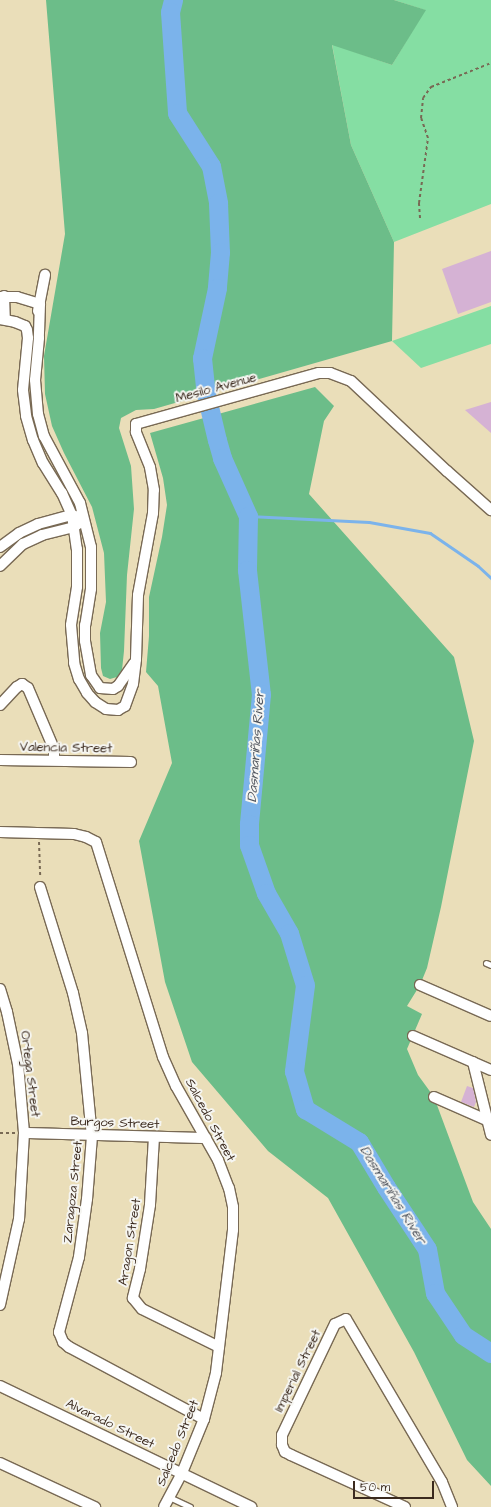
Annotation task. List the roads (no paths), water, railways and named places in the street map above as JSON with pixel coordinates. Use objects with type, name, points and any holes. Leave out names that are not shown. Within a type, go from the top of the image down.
[{"type":"street","name":"Mesilo Avenue","points":[[45,275],[40,304],[39,338],[35,380],[38,414],[44,436],[73,488],[85,520],[91,547],[91,589],[85,625],[85,641],[91,675],[100,688],[112,689],[121,682],[136,659]]},
{"type":"street","points":[[28,338],[25,326],[2,319],[2,296],[17,297],[40,304]]},
{"type":"street","name":"Mesilo Avenue","points":[[40,304],[28,338],[23,390],[26,416],[33,440],[43,463],[62,493],[72,515],[78,568],[77,587],[71,625],[71,643],[79,679],[87,693],[95,702],[106,709],[118,710],[125,706],[129,698],[136,659],[138,595],[153,513],[154,490],[150,467],[135,428],[136,424],[312,376],[330,373],[351,381],[446,471],[491,510]]},
{"type":"street","points":[[0,547],[25,530],[56,518],[72,515],[85,520]]},
{"type":"street","points":[[0,566],[24,544],[48,534],[74,528],[85,520]]},
{"type":"street","points":[[0,705],[11,692],[22,684],[28,688],[32,694],[54,749],[54,760]]},
{"type":"street","name":"Valencia Street","points":[[0,760],[131,762]]},
{"type":"street","name":"Salcedo Street","points":[[0,832],[74,834],[86,837],[96,842],[164,1057],[176,1086],[218,1160],[229,1188],[233,1207],[233,1230],[220,1346],[211,1397],[204,1419],[182,1473],[164,1507]]},
{"type":"street","name":"Zaragoza Street","points":[[40,887],[67,972],[82,1033],[92,1136],[87,1199],[79,1257],[59,1332],[63,1342],[69,1347],[204,1419]]},
{"type":"street","points":[[420,985],[491,1016]]},
{"type":"street","name":"Ortega Street","points":[[0,989],[7,1012],[18,1064],[24,1133],[20,1219],[0,1305]]},
{"type":"street","points":[[413,1036],[491,1070]]},
{"type":"street","points":[[473,1062],[489,1121],[491,1135]]},
{"type":"street","points":[[434,1097],[489,1121]]},
{"type":"street","name":"Burgos Street","points":[[24,1133],[206,1138]]},
{"type":"street","name":"Aragon Street","points":[[154,1137],[150,1205],[140,1269],[133,1298],[142,1309],[220,1346]]},
{"type":"street","name":"Imperial Street","points":[[405,1507],[290,1456],[285,1452],[282,1446],[282,1435],[335,1324],[346,1320],[442,1482],[452,1507]]},
{"type":"street","name":"Alvarado Street","points":[[0,1386],[251,1507]]},
{"type":"street","points":[[0,1463],[95,1507]]},
{"type":"lane","points":[[169,1497],[190,1507]]},
{"type":"waterway","name":"Dasmariñas River","points":[[173,0],[170,12],[177,113],[211,166],[218,203],[220,252],[217,288],[202,358],[206,394],[222,458],[248,516],[247,570],[261,694],[249,824],[249,845],[266,893],[289,933],[305,985],[294,1071],[305,1109],[359,1142],[386,1187],[427,1249],[435,1293],[463,1335],[491,1353]]},
{"type":"waterway","points":[[248,516],[369,522],[430,533],[478,566],[491,578]]}]
